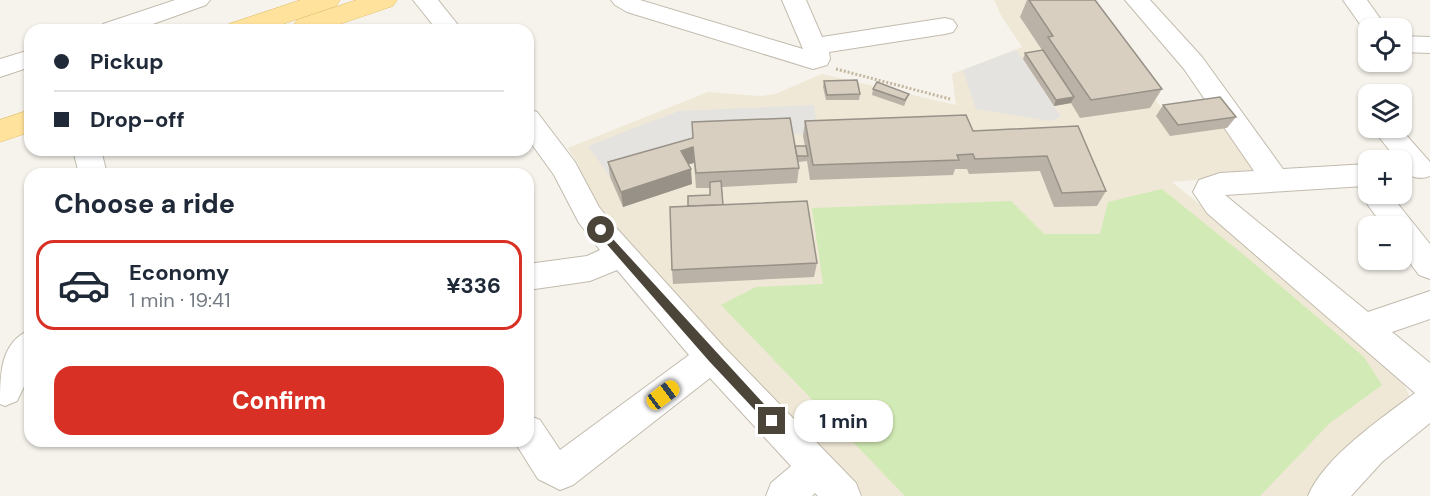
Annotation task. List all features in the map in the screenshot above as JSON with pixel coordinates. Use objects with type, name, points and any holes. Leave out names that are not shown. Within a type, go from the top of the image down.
[{"type":"main road","points":[[256,24],[327,0]]},
{"type":"main road","points":[[313,24],[384,0]]},
{"type":"main road","points":[[0,110],[24,102]]},
{"type":"main road","points":[[0,131],[24,123]]},
{"type":"street","points":[[129,24],[198,0]]},
{"type":"street","points":[[425,0],[445,24]]},
{"type":"street","points":[[623,0],[635,7],[809,61],[816,53],[945,26]]},
{"type":"street","points":[[794,0],[816,53]]},
{"type":"street","points":[[1137,0],[1193,63],[1275,180]]},
{"type":"street","points":[[1355,0],[1368,18]]},
{"type":"street","points":[[1412,44],[1430,45]]},
{"type":"street","points":[[0,68],[24,60]]},
{"type":"street","points":[[534,127],[565,169],[589,216],[712,357],[843,496]]},
{"type":"street","points":[[1393,138],[1417,169]]},
{"type":"street","points":[[1358,183],[1275,180],[1220,184],[1209,188],[1207,192],[1217,205],[1430,384]]},
{"type":"street","points":[[1412,243],[1430,266]]},
{"type":"street","points":[[534,276],[590,268],[622,254]]},
{"type":"street","points":[[1365,330],[1382,321],[1430,305]]},
{"type":"street","points":[[12,388],[8,380],[24,355]]},
{"type":"street","points":[[534,441],[551,467],[560,472],[712,357]]},
{"type":"street","points":[[1326,496],[1369,450],[1430,402]]},
{"type":"street","points":[[784,496],[817,468]]},
{"type":"path","points":[[816,53],[826,66],[950,99]]},
{"type":"shaded area","points":[[994,0],[1056,0],[1086,4],[1163,110],[1212,101],[1259,169],[1253,175],[1172,182],[1404,370],[1399,375],[1410,397],[1364,433],[1306,496],[863,496],[602,218],[579,166],[568,148],[708,92],[760,96],[775,94],[822,74],[956,105],[952,74],[1022,47],[1002,17]]},
{"type":"shaded area","points":[[1016,50],[1061,117],[1050,121],[976,109],[963,70]]},
{"type":"shaded area","points":[[814,105],[818,136],[789,133],[693,137],[610,177],[588,146],[679,111]]},
{"type":"green space","points":[[1162,189],[1364,357],[1382,385],[1330,423],[1260,496],[905,496],[721,305],[756,287],[823,284],[812,208],[1011,201],[1044,234],[1100,234],[1108,202]]},
{"type":"building","points":[[1029,0],[1095,0],[1162,89],[1091,100],[1048,37],[1053,36]]},
{"type":"building","points":[[1043,50],[1074,97],[1056,100],[1025,53]]},
{"type":"building","points":[[857,80],[860,94],[827,95],[824,81]]},
{"type":"building","points":[[877,82],[909,94],[905,100],[873,89]]},
{"type":"building","points":[[1220,97],[1236,117],[1178,125],[1163,105]]},
{"type":"building","points":[[966,115],[973,131],[1078,126],[1106,191],[1062,193],[1047,156],[975,159],[973,154],[957,155],[959,160],[813,165],[805,121]]},
{"type":"building","points":[[790,118],[799,168],[696,173],[693,147],[681,151],[691,169],[621,192],[608,162],[693,138],[692,122]]},
{"type":"building","points":[[795,146],[806,146],[808,156],[797,156]]},
{"type":"building","points":[[721,181],[723,205],[688,206],[688,196],[710,195],[710,182]]},
{"type":"building","points":[[807,201],[817,263],[672,270],[670,207]]},
{"type":"route","points":[[601,230],[712,357],[772,421]]}]
